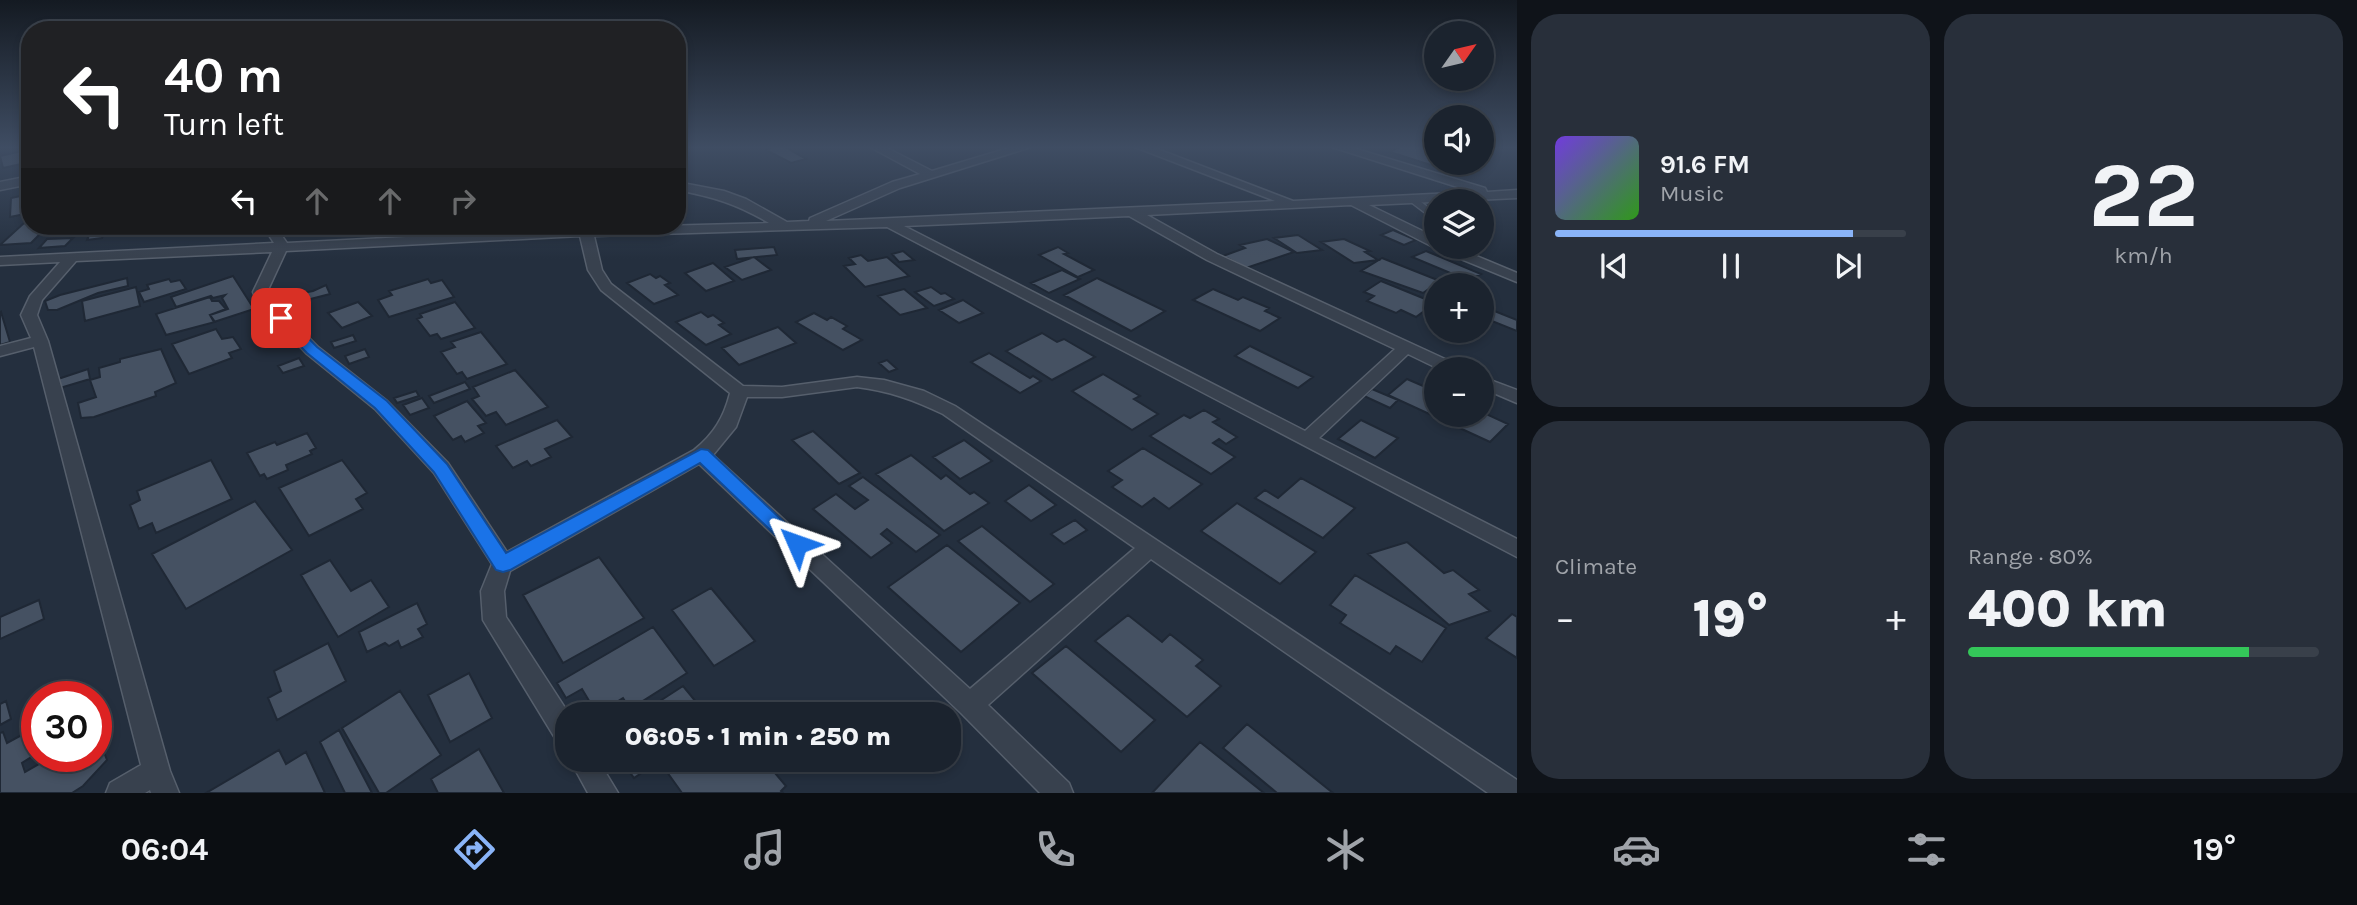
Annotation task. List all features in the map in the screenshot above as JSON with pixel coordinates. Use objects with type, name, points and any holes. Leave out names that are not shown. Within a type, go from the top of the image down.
[{"type":"street","points":[[809,224],[862,198],[904,184]]},
{"type":"street","points":[[1239,184],[1296,205]]},
{"type":"street","points":[[686,188],[720,194],[742,202],[783,225]]},
{"type":"street","points":[[1494,195],[1517,194]]},
{"type":"street","points":[[686,228],[889,223],[1424,198]]},
{"type":"street","points":[[1353,201],[1424,236]]},
{"type":"street","points":[[1134,213],[1212,257],[1424,357]]},
{"type":"street","points":[[889,223],[1517,549]]},
{"type":"street","points":[[275,235],[282,246]]},
{"type":"street","points":[[0,261],[442,235]]},
{"type":"street","points":[[587,235],[595,270],[606,287],[739,391],[782,392],[857,382],[884,385],[918,395],[949,410],[1512,793]]},
{"type":"street","points":[[282,246],[260,292],[265,302],[312,350],[381,405],[441,468],[503,564]]},
{"type":"street","points":[[71,258],[30,307],[29,315],[40,341],[160,782],[120,793]]},
{"type":"street","points":[[1472,259],[1517,278]]},
{"type":"street","points":[[0,351],[40,341]]},
{"type":"street","points":[[1306,440],[1404,349]]},
{"type":"street","points":[[1494,387],[1517,397]]},
{"type":"street","points":[[555,715],[495,620],[489,602],[496,576],[503,564],[701,455],[724,434],[735,413],[739,391]]},
{"type":"street","points":[[701,455],[970,705],[1059,793]]},
{"type":"street","points":[[970,705],[1151,547]]},
{"type":"street","points":[[591,772],[604,793]]},
{"type":"lane","points":[[1412,199],[1424,208]]},
{"type":"building","points":[[21,196],[21,215],[10,217],[11,198]]},
{"type":"building","points":[[21,226],[21,235],[39,235],[31,243],[0,245]]},
{"type":"building","points":[[1393,230],[1416,240],[1404,245],[1381,235]]},
{"type":"building","points":[[89,235],[103,235],[102,238],[87,240]]},
{"type":"building","points":[[1298,235],[1322,250],[1297,253],[1274,238]]},
{"type":"building","points":[[73,238],[65,246],[39,248],[47,239]]},
{"type":"building","points":[[1267,239],[1294,252],[1246,268],[1223,256],[1245,248],[1240,245]]},
{"type":"building","points":[[1344,239],[1370,251],[1365,252],[1378,260],[1354,263],[1321,242]]},
{"type":"building","points":[[774,247],[777,255],[737,259],[735,250]]},
{"type":"building","points":[[1058,247],[1068,253],[1064,254],[1094,270],[1078,277],[1039,255]]},
{"type":"building","points":[[903,251],[914,260],[899,262],[892,254]]},
{"type":"building","points":[[1424,252],[1424,259],[1445,259],[1479,273],[1450,273],[1412,257]]},
{"type":"building","points":[[861,255],[868,261],[887,257],[909,276],[865,287],[844,266],[855,264],[849,258]]},
{"type":"building","points":[[754,257],[771,270],[742,280],[725,267]]},
{"type":"building","points":[[1382,258],[1424,275],[1424,292],[1423,293],[1361,271]]},
{"type":"building","points":[[713,263],[734,281],[706,291],[685,273]]},
{"type":"building","points":[[1062,270],[1080,279],[1049,293],[1031,283]]},
{"type":"building","points":[[650,274],[656,278],[660,276],[670,283],[665,285],[678,295],[654,304],[627,283]]},
{"type":"building","points":[[233,276],[254,309],[214,322],[210,315],[228,309],[222,298],[225,295],[213,298],[211,296],[176,307],[171,297]]},
{"type":"building","points":[[127,278],[128,286],[98,293],[57,310],[48,310],[45,301]]},
{"type":"building","points":[[1097,278],[1165,311],[1131,331],[1064,295]]},
{"type":"building","points":[[169,279],[171,282],[180,280],[186,289],[144,302],[139,292],[149,289],[147,285]]},
{"type":"building","points":[[428,279],[431,283],[442,280],[454,297],[389,317],[378,300],[392,295],[389,291]]},
{"type":"building","points":[[1381,281],[1424,299],[1424,311],[1416,317],[1401,310],[1396,313],[1367,301],[1374,296],[1364,292]]},
{"type":"building","points":[[326,285],[330,294],[295,303],[292,295]]},
{"type":"building","points":[[136,287],[140,306],[85,321],[82,301]]},
{"type":"building","points":[[931,287],[954,299],[934,306],[915,292]]},
{"type":"building","points":[[904,289],[927,308],[900,315],[878,296]]},
{"type":"building","points":[[1213,289],[1238,300],[1243,297],[1269,308],[1265,311],[1280,318],[1260,331],[1193,300]]},
{"type":"building","points":[[210,297],[212,301],[219,301],[226,309],[210,315],[215,322],[166,335],[156,314]]},
{"type":"building","points":[[963,300],[983,313],[959,323],[939,310]]},
{"type":"building","points":[[358,302],[372,316],[342,328],[328,313]]},
{"type":"building","points":[[455,302],[475,328],[441,339],[437,334],[430,336],[417,319],[422,317],[420,314]]},
{"type":"building","points":[[1494,311],[1517,320],[1517,331],[1494,322]]},
{"type":"building","points":[[701,312],[708,317],[713,315],[724,323],[719,325],[731,334],[706,345],[676,322]]},
{"type":"building","points":[[0,313],[10,342],[0,345]]},
{"type":"building","points":[[814,313],[827,320],[831,317],[847,326],[843,329],[862,340],[843,350],[796,322]]},
{"type":"building","points":[[778,327],[796,343],[739,365],[722,348]]},
{"type":"building","points":[[216,329],[222,339],[233,337],[241,349],[229,353],[232,358],[189,374],[172,344]]},
{"type":"building","points":[[481,332],[507,364],[467,379],[462,372],[457,374],[441,352],[455,347],[451,342]]},
{"type":"building","points":[[1042,333],[1057,342],[1064,339],[1095,357],[1052,380],[1006,351]]},
{"type":"building","points":[[353,335],[356,341],[334,348],[331,342]]},
{"type":"building","points":[[1250,346],[1313,377],[1298,388],[1235,356]]},
{"type":"building","points":[[161,349],[176,383],[155,392],[156,396],[94,417],[81,418],[78,403],[96,397],[90,380],[100,377],[99,368],[120,362],[120,359]]},
{"type":"building","points":[[365,349],[369,357],[349,364],[345,356]]},
{"type":"building","points":[[989,353],[1030,378],[1033,376],[1041,381],[1020,393],[971,362]]},
{"type":"building","points":[[299,358],[304,366],[283,373],[278,366]]},
{"type":"building","points":[[887,360],[897,369],[889,372],[879,363]]},
{"type":"building","points":[[88,369],[90,379],[60,388],[58,379]]},
{"type":"building","points":[[515,370],[548,407],[506,425],[496,412],[486,416],[472,399],[479,396],[473,387]]},
{"type":"building","points":[[1103,374],[1140,396],[1134,399],[1158,414],[1132,430],[1072,391]]},
{"type":"building","points":[[1407,379],[1424,386],[1424,412],[1388,395]]},
{"type":"building","points":[[465,382],[470,389],[434,403],[429,396]]},
{"type":"building","points":[[1372,389],[1398,400],[1390,408],[1364,396]]},
{"type":"building","points":[[416,391],[419,396],[397,403],[394,398]]},
{"type":"building","points":[[422,398],[429,408],[410,415],[403,405]]},
{"type":"building","points":[[467,401],[486,423],[478,426],[484,433],[465,442],[461,436],[453,440],[434,416]]},
{"type":"building","points":[[1204,410],[1219,419],[1213,422],[1237,437],[1226,444],[1219,439],[1213,443],[1235,457],[1211,474],[1150,436],[1184,415],[1190,418]]},
{"type":"building","points":[[1494,418],[1508,424],[1490,442],[1457,427],[1494,427]]},
{"type":"building","points":[[557,420],[572,437],[545,449],[551,457],[531,466],[527,461],[513,468],[496,446]]},
{"type":"building","points":[[1361,420],[1398,438],[1375,458],[1338,439]]},
{"type":"building","points":[[813,431],[860,473],[839,484],[792,440]]},
{"type":"building","points":[[307,433],[316,448],[310,451],[312,454],[286,465],[288,470],[267,479],[264,474],[260,476],[247,453]]},
{"type":"building","points":[[964,440],[992,461],[960,479],[933,457]]},
{"type":"building","points":[[1143,448],[1202,484],[1169,509],[1154,498],[1142,507],[1112,487],[1122,480],[1108,471]]},
{"type":"building","points":[[911,455],[941,479],[946,475],[970,494],[974,492],[989,503],[944,531],[876,474]]},
{"type":"building","points":[[211,460],[232,499],[156,533],[152,523],[139,529],[130,505],[140,500],[137,491]]},
{"type":"building","points":[[342,460],[367,493],[356,499],[363,509],[309,536],[279,488]]},
{"type":"building","points":[[863,477],[940,535],[916,552],[887,529],[881,534],[892,543],[871,558],[813,509],[836,494],[855,509],[868,500],[849,486]]},
{"type":"building","points":[[1301,478],[1355,508],[1323,538],[1255,498],[1265,490],[1278,498]]},
{"type":"building","points":[[1029,485],[1056,505],[1031,521],[1005,501]]},
{"type":"building","points":[[255,501],[292,550],[186,609],[152,554]]},
{"type":"building","points":[[1237,503],[1316,552],[1280,584],[1201,531]]},
{"type":"building","points":[[1075,520],[1087,530],[1064,544],[1051,534]]},
{"type":"building","points":[[982,526],[1054,584],[1030,602],[958,541]]},
{"type":"building","points":[[1407,542],[1444,573],[1453,570],[1479,590],[1469,594],[1490,611],[1449,625],[1368,554]]},
{"type":"building","points":[[947,545],[1020,603],[961,652],[888,587]]},
{"type":"building","points":[[599,557],[644,618],[563,663],[523,595]]},
{"type":"building","points":[[330,560],[351,591],[371,580],[389,607],[338,637],[301,575]]},
{"type":"building","points":[[1355,575],[1446,628],[1422,662],[1396,646],[1390,654],[1340,623],[1346,615],[1330,605]]},
{"type":"building","points":[[711,588],[755,641],[714,666],[672,610]]},
{"type":"building","points":[[39,600],[44,619],[0,639],[0,617]]},
{"type":"building","points":[[417,603],[427,624],[418,629],[423,637],[401,648],[398,641],[389,646],[385,643],[367,652],[359,632]]},
{"type":"building","points":[[1512,614],[1517,617],[1517,658],[1486,638]]},
{"type":"building","points":[[1128,615],[1162,642],[1170,634],[1203,660],[1196,666],[1221,686],[1187,717],[1095,641]]},
{"type":"building","points":[[653,627],[687,673],[641,702],[626,702],[623,698],[616,702],[590,702],[582,689],[566,698],[557,683]]},
{"type":"building","points":[[328,643],[346,681],[277,720],[268,698],[281,691],[274,671]]},
{"type":"building","points":[[1066,646],[1155,720],[1121,752],[1032,673]]},
{"type":"building","points":[[469,673],[492,718],[450,742],[428,695]]},
{"type":"building","points":[[683,686],[696,702],[658,702]]},
{"type":"building","points":[[400,691],[441,755],[386,793],[379,793],[342,728]]},
{"type":"building","points":[[6,701],[11,719],[0,725],[0,704]]},
{"type":"building","points":[[1247,724],[1333,793],[1277,793],[1223,748]]},
{"type":"building","points":[[339,730],[372,793],[345,793],[320,742]]},
{"type":"building","points":[[3,732],[7,743],[21,735],[21,772],[96,772],[72,793],[0,793],[0,733]]},
{"type":"building","points":[[1200,742],[1264,793],[1152,793]]},
{"type":"building","points":[[479,749],[504,793],[438,793],[431,779]]},
{"type":"building","points":[[279,750],[286,764],[306,752],[325,793],[206,793]]},
{"type":"building","points":[[630,772],[643,772],[634,778]]},
{"type":"building","points":[[667,772],[774,772],[786,786],[781,791],[783,793],[682,793]]},
{"type":"route","points":[[281,318],[312,350],[381,405],[441,468],[503,564],[701,455],[797,544]]}]
